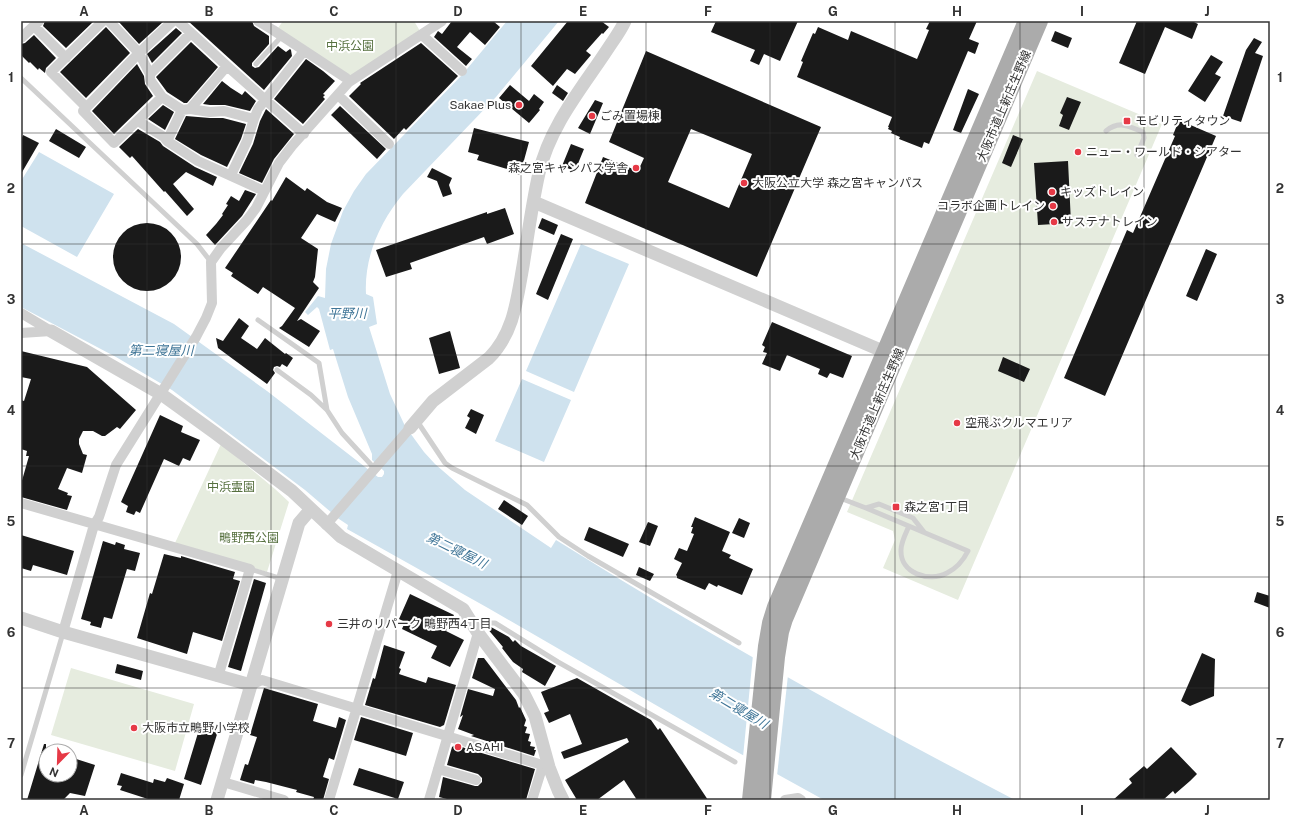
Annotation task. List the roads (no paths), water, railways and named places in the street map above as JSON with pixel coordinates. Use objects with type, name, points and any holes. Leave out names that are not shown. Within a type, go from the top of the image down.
[{"type":"main road","name":"大阪市道上新庄生野線","points":[[831,494],[885,352],[1026,21]]},
{"type":"main road","name":"大阪市道上新庄生野線","points":[[750,800],[766,646],[770,623],[782,610],[831,494],[1040,21]]},
{"type":"main road","name":"大阪市道上新庄生野線","points":[[763,800],[782,610]]},
{"type":"street","points":[[86,107],[51,72],[103,21]]},
{"type":"street","points":[[109,21],[139,53],[150,74],[150,80],[162,97],[186,109],[210,112],[224,111],[254,119]]},
{"type":"street","points":[[162,97],[114,143],[84,111],[86,107],[139,53],[173,21]]},
{"type":"street","points":[[178,21],[190,34],[304,134]]},
{"type":"street","points":[[258,21],[346,78],[349,82]]},
{"type":"street","points":[[273,30],[279,21]]},
{"type":"street","points":[[63,632],[94,525],[99,517],[116,465],[196,337],[212,303],[211,262],[221,248],[256,208],[279,163],[292,146],[349,82],[442,21]]},
{"type":"street","points":[[330,521],[433,402],[489,358],[501,344],[515,309],[539,174],[549,143],[568,107],[625,21]]},
{"type":"street","points":[[21,38],[36,23],[66,58]]},
{"type":"street","points":[[150,74],[190,34]]},
{"type":"street","points":[[422,34],[462,71]]},
{"type":"street","points":[[231,175],[247,141],[258,109],[304,51]]},
{"type":"street","points":[[166,141],[186,109],[227,66]]},
{"type":"street","points":[[338,95],[389,144]]},
{"type":"street","points":[[138,121],[198,161],[264,191]]},
{"type":"street","points":[[534,202],[885,352]]},
{"type":"street","points":[[21,313],[51,331],[163,391],[286,487],[310,509],[330,521],[348,542],[463,609],[478,633],[524,694],[534,716],[546,766],[558,797]]},
{"type":"street","points":[[21,333],[51,331]]},
{"type":"street","points":[[21,503],[250,569],[218,677]]},
{"type":"street","points":[[217,800],[299,523],[310,509]]},
{"type":"street","points":[[329,800],[398,571]]},
{"type":"street","points":[[21,618],[63,632],[218,677],[251,685],[262,680],[448,735],[546,766]]},
{"type":"street","points":[[429,800],[478,633]]},
{"type":"street","points":[[532,800],[546,766]]},
{"type":"street","points":[[438,769],[476,780]]},
{"type":"street","points":[[222,782],[284,800]]},
{"type":"street","points":[[785,800],[798,798],[802,800]]},
{"type":"lane","points":[[256,64],[282,36]]},
{"type":"lane","points":[[21,78],[197,244],[211,262]]},
{"type":"lane","points":[[1106,131],[1111,126],[1125,125],[1143,132],[1144,138],[1137,155]]},
{"type":"lane","points":[[258,320],[319,363],[327,410]]},
{"type":"lane","points":[[277,370],[311,395],[327,410],[342,433],[375,469]]},
{"type":"lane","points":[[413,424],[445,463],[452,468],[527,505],[559,537],[588,556],[739,643]]},
{"type":"lane","points":[[831,494],[866,508],[909,526],[968,551],[964,560],[946,574],[928,577],[917,575],[905,564],[901,557],[902,544],[909,526]]},
{"type":"lane","points":[[866,508],[878,504],[913,518],[925,533]]},
{"type":"lane","points":[[250,569],[283,579]]},
{"type":"lane","points":[[478,633],[484,623],[495,624],[558,662],[735,762]]},
{"type":"lane","points":[[21,776],[63,632]]},
{"type":"water","points":[[507,21],[559,21],[496,97],[403,194],[387,216],[371,253],[366,280],[366,294],[373,297],[377,324],[369,327],[390,394],[405,426],[435,464],[465,490],[551,548],[556,540],[612,575],[726,642],[841,707],[1015,800],[824,800],[730,748],[488,608],[347,529],[348,525],[305,490],[172,390],[116,357],[21,307],[21,243],[174,324],[267,391],[378,477],[382,477],[384,471],[372,460],[372,454],[348,397],[333,349],[330,350],[319,309],[317,307],[308,315],[305,312],[318,296],[325,298],[326,269],[331,244],[343,211],[354,191],[366,174],[462,75]]},
{"type":"water","points":[[39,152],[114,194],[77,257],[21,226],[21,181]]},
{"type":"water","points":[[581,244],[629,264],[574,392],[526,371]]},
{"type":"water","points":[[522,379],[571,400],[544,462],[495,441]]},
{"type":"place","name":"Sakae Plus","points":[[519,105]]},
{"type":"place","name":"ごみ置場棟","points":[[592,116]]},
{"type":"place","name":"モビリティタウン","points":[[1127,121]]},
{"type":"place","name":"ニュー・ワールド・シアター","points":[[1078,152]]},
{"type":"place","name":"森之宮キャンパス学舎","points":[[636,168]]},
{"type":"place","name":"大阪公立大学 森之宮キャンパス","points":[[744,183]]},
{"type":"place","name":"キッズトレイン","points":[[1052,192]]},
{"type":"place","name":"コラボ企画トレイン","points":[[1053,206]]},
{"type":"place","name":"サステナトレイン","points":[[1054,222]]},
{"type":"place","name":"空飛ぶクルマエリア","points":[[957,423]]},
{"type":"place","name":"森之宮1丁目","points":[[896,507]]},
{"type":"place","name":"三井のリパーク 鴫野西4丁目","points":[[329,624]]},
{"type":"place","name":"大阪市立鴫野小学校","points":[[134,728]]},
{"type":"place","name":"ASAHI","points":[[458,747]]},
{"type":"park label","name":"中浜公園","points":[[350,46]]},
{"type":"park label","name":"中浜霊園","points":[[231,487]]},
{"type":"park label","name":"鴫野西公園","points":[[249,538]]},
{"type":"water label","name":"平野川","points":[[347,313]]},
{"type":"water label","name":"第二寝屋川","points":[[161,350]]},
{"type":"water label","name":"第二寝屋川","points":[[457,550]]},
{"type":"water label","name":"第二寝屋川","points":[[739,708]]}]
